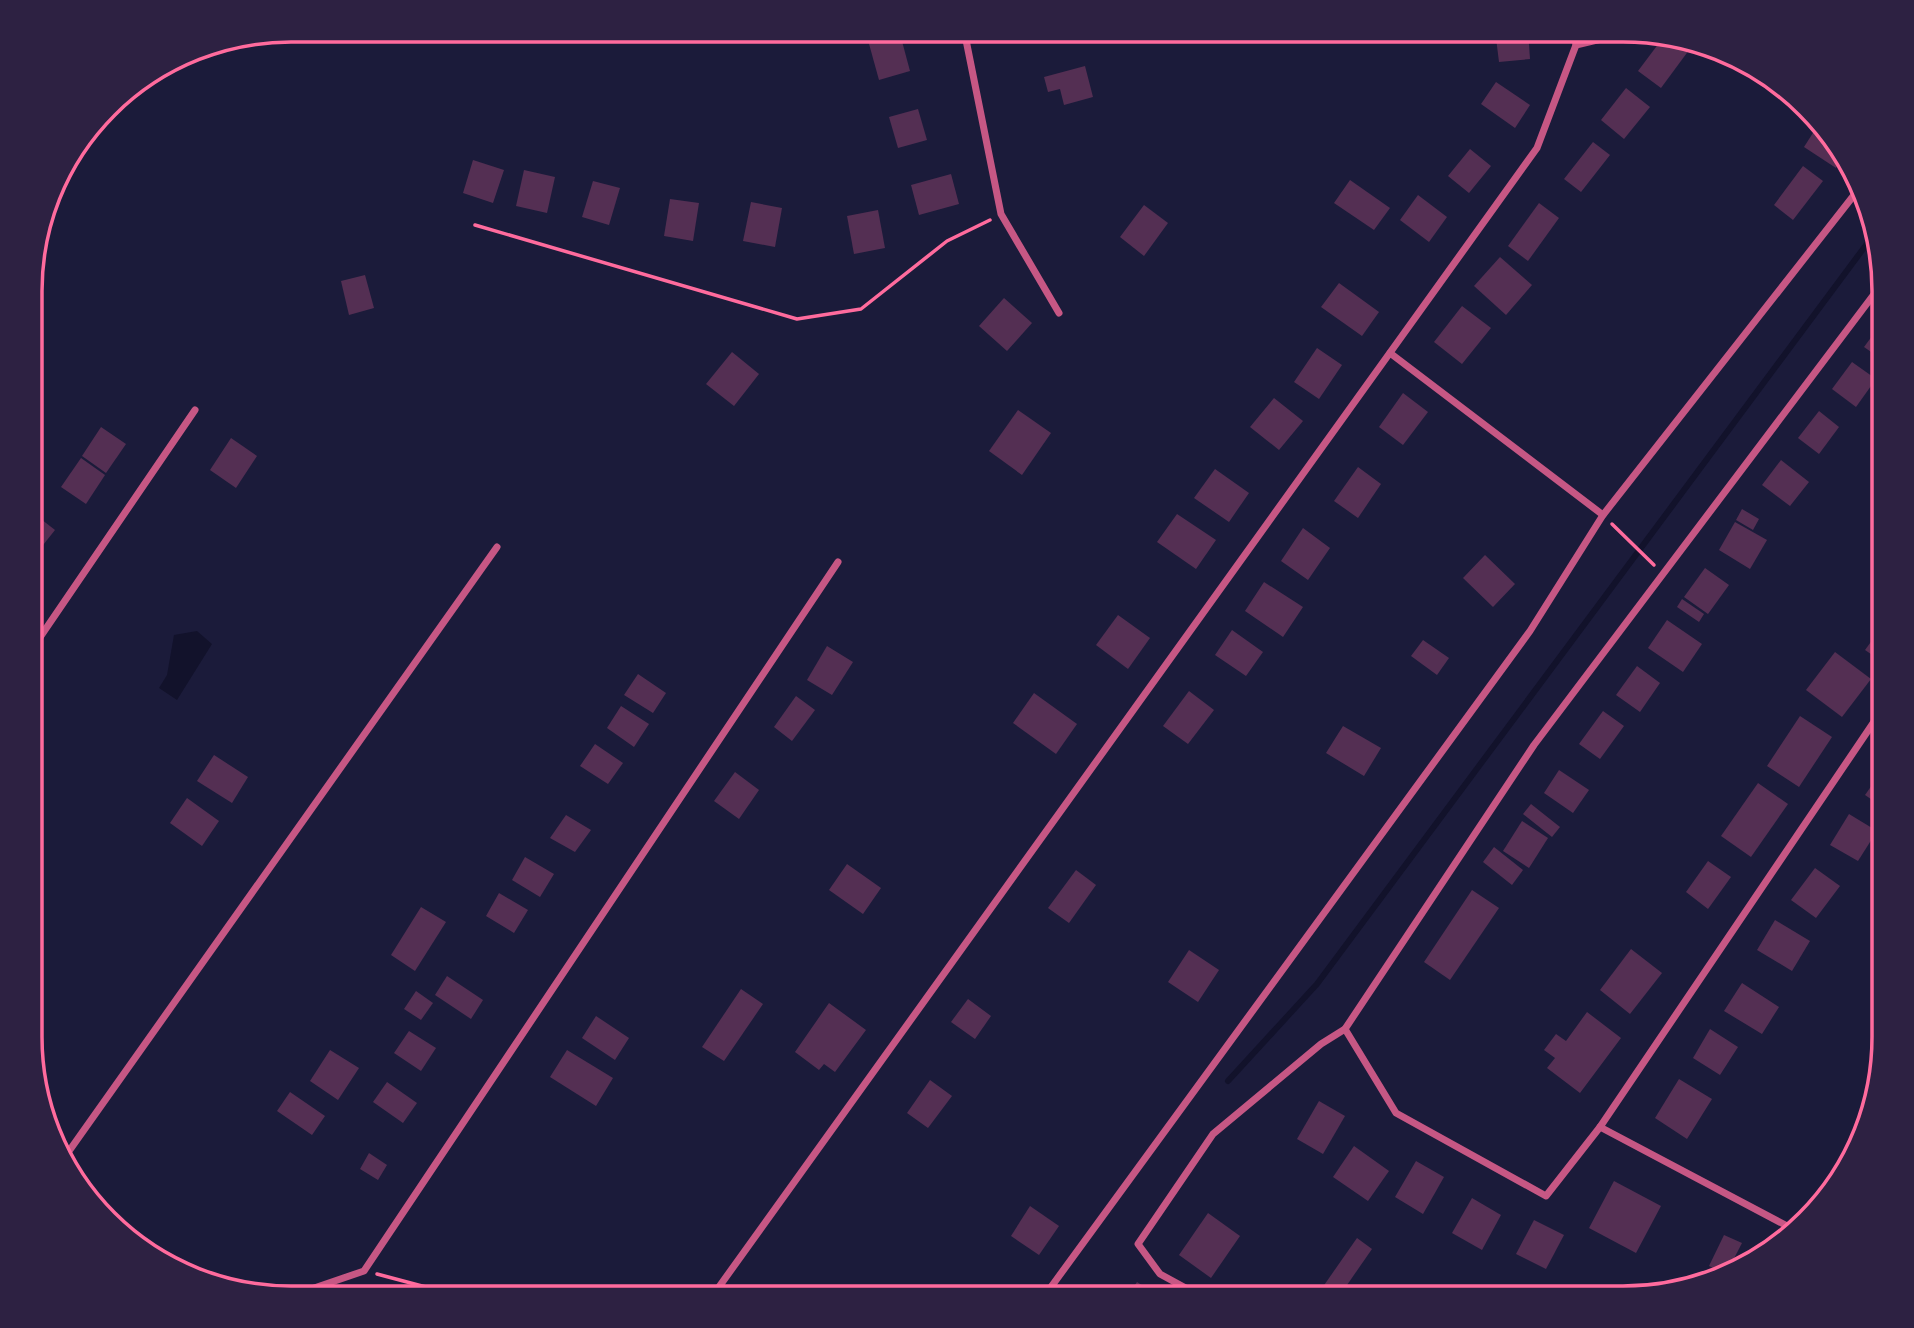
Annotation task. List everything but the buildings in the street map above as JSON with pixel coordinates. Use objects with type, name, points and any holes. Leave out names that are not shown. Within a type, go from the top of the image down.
[{"type":"street","points":[[966,42],[1001,214],[1059,313]]},
{"type":"street","points":[[720,1286],[1537,148],[1576,42]]},
{"type":"street","points":[[1576,45],[1589,42]]},
{"type":"street","points":[[1052,1286],[1530,631],[1604,515],[1853,196]]},
{"type":"street","points":[[1182,1286],[1160,1274],[1138,1244],[1213,1134],[1321,1044],[1345,1029],[1534,745],[1871,298]]},
{"type":"street","points":[[1390,353],[1604,515]]},
{"type":"street","points":[[42,634],[195,410]]},
{"type":"street","points":[[70,1150],[497,547]]},
{"type":"street","points":[[320,1286],[364,1271],[838,562]]},
{"type":"street","points":[[1345,1029],[1396,1113],[1546,1196],[1600,1127],[1872,725]]},
{"type":"street","points":[[1600,1127],[1786,1225]]},
{"type":"path","points":[[475,225],[797,319],[861,309],[947,241],[1001,214]]},
{"type":"path","points":[[1604,515],[1662,573]]},
{"type":"path","points":[[364,1271],[421,1286]]},
{"type":"shaded area","points":[[197,631],[212,644],[177,700],[159,688],[167,675],[174,635]]},
{"type":"waterway","points":[[1228,1081],[1317,984],[1867,243]]}]
